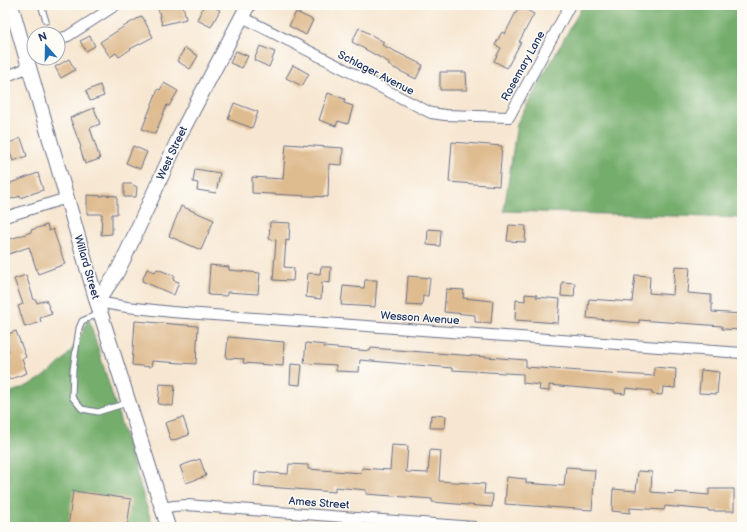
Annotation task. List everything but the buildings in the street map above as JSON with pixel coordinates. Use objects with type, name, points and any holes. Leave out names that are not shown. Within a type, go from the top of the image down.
[{"type":"main road","name":"Willard Street","points":[[11,5],[26,42]]},
{"type":"main road","name":"West Street","points":[[99,307],[127,252],[184,126],[245,11]]},
{"type":"main road","name":"Willard Street","points":[[29,68],[99,307],[168,527]]},
{"type":"street","points":[[66,37],[116,5]]},
{"type":"street","name":"Rosemary Lane","points":[[509,117],[570,5]]},
{"type":"street","name":"Schlager Avenue","points":[[245,11],[431,113],[444,115],[509,117]]},
{"type":"street","points":[[5,77],[29,68]]},
{"type":"street","points":[[5,217],[67,198]]},
{"type":"street","name":"Wesson Avenue","points":[[99,307],[123,306],[172,312],[742,353]]},
{"type":"street","name":"Ames Street","points":[[162,508],[188,505],[474,527]]},
{"type":"lane","points":[[41,5],[46,21]]},
{"type":"lane","points":[[99,307],[82,321],[79,328],[73,370],[72,397],[82,409],[98,412],[129,402]]},
{"type":"green space","points":[[583,5],[742,5],[742,218],[504,211],[517,123]]},
{"type":"green space","points":[[88,316],[153,527],[5,527],[5,394],[31,384],[62,362],[79,339],[87,322]]}]
